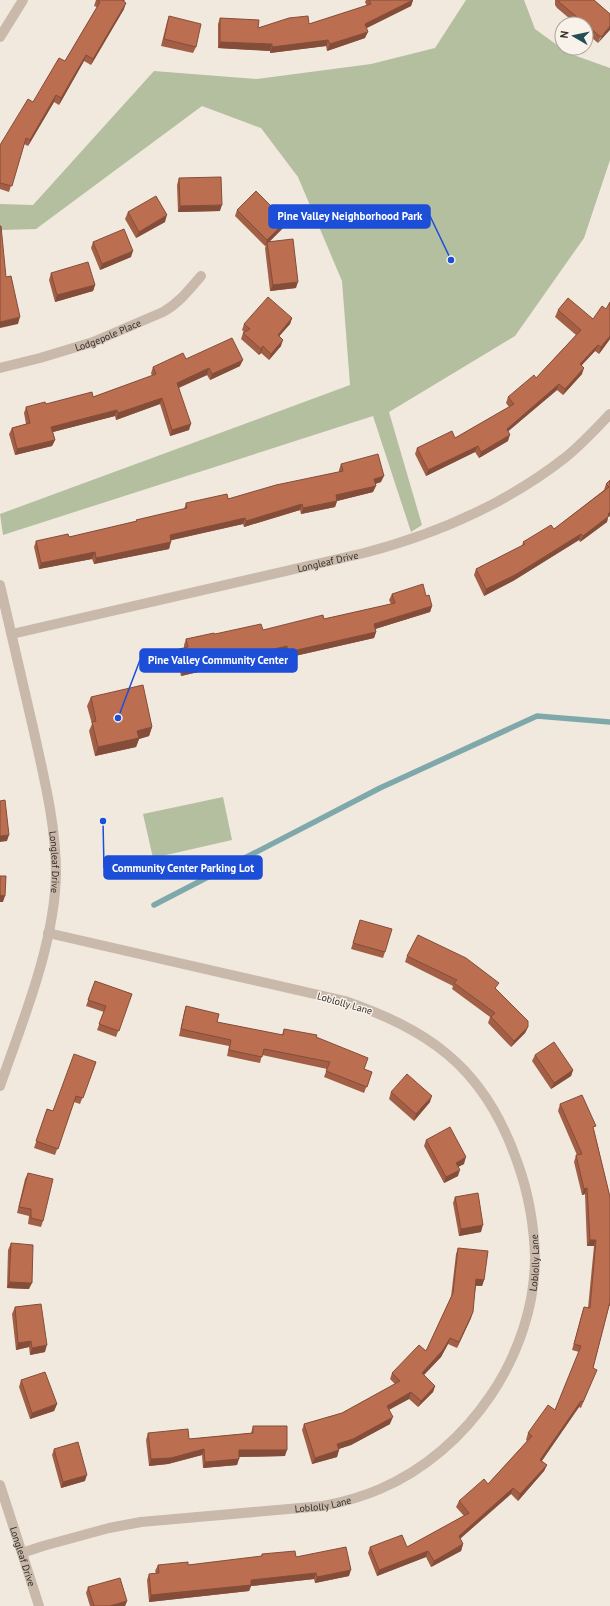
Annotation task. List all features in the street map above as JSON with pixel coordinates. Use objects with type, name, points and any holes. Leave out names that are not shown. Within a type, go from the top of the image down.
[{"type":"street","points":[[0,37],[23,0]]},
{"type":"street","name":"Lodgepole Place","points":[[0,368],[93,342],[163,312],[174,306],[183,298],[201,276]]},
{"type":"street","name":"Longleaf Drive","points":[[12,634],[364,553],[415,538],[465,519],[528,484],[566,456],[610,414]]},
{"type":"street","name":"Longleaf Drive","points":[[0,584],[47,793],[54,839],[56,873],[48,933],[35,985],[0,1086]]},
{"type":"street","name":"Loblolly Lane","points":[[22,1553],[109,1528],[142,1522],[323,1506],[351,1500],[381,1489],[419,1468],[465,1429],[491,1396],[509,1365],[522,1332],[532,1293],[535,1258],[533,1223],[526,1188],[515,1154],[492,1107],[471,1079],[447,1054],[413,1030],[380,1013],[345,1000],[48,933]]},
{"type":"street","name":"Longleaf Drive","points":[[0,1485],[39,1606]]},
{"type":"green space","points":[[466,0],[524,0],[535,29],[554,43],[554,56],[576,56],[610,68],[610,160],[584,238],[515,336],[389,412],[422,525],[411,532],[373,416],[3,535],[0,514],[350,385],[342,281],[298,177],[261,128],[202,106],[36,229],[0,230],[0,204],[33,205],[154,71],[257,79],[371,64],[435,48]]},
{"type":"green space","points":[[223,797],[232,840],[153,858],[143,814]]},
{"type":"building","points":[[97,0],[124,0],[123,1],[126,3],[93,59],[86,55],[61,98],[56,95],[30,140],[26,138],[12,186],[0,183],[0,145],[28,99],[33,102],[59,58],[65,61],[100,2]]},
{"type":"building","points":[[369,0],[413,0],[365,24],[368,32],[330,44],[328,40],[272,47],[272,44],[220,42],[220,18],[259,20],[258,28],[289,18],[308,16],[309,24],[371,4]]},
{"type":"building","points":[[558,0],[594,0],[610,14],[610,26],[601,37],[594,31],[594,16],[576,16]]},
{"type":"building","points":[[169,16],[201,24],[196,47],[164,39]]},
{"type":"building","points":[[221,177],[222,205],[180,206],[179,178]]},
{"type":"building","points":[[256,191],[286,221],[267,240],[237,210]]},
{"type":"building","points":[[156,196],[167,215],[139,232],[128,212]]},
{"type":"building","points":[[0,226],[6,277],[11,276],[20,317],[0,322]]},
{"type":"building","points":[[124,229],[133,251],[102,264],[93,242]]},
{"type":"building","points":[[293,239],[298,282],[273,285],[267,242]]},
{"type":"building","points":[[88,262],[95,285],[57,295],[51,273]]},
{"type":"building","points":[[268,297],[292,318],[278,335],[283,340],[271,354],[263,346],[261,349],[243,333],[250,329],[244,324]]},
{"type":"building","points":[[568,298],[593,319],[602,306],[606,309],[610,302],[610,336],[601,347],[598,345],[580,364],[584,368],[565,389],[559,384],[507,429],[510,435],[481,452],[478,446],[428,470],[417,448],[452,431],[455,438],[514,404],[508,397],[534,375],[536,378],[581,330],[558,310]]},
{"type":"building","points":[[232,338],[243,360],[212,374],[209,368],[177,383],[191,424],[172,430],[162,398],[118,413],[117,410],[51,427],[55,440],[17,449],[12,428],[30,423],[26,407],[45,402],[46,404],[92,392],[93,397],[156,374],[153,367],[183,353],[186,359]]},
{"type":"building","points":[[378,454],[384,476],[374,479],[376,486],[336,495],[337,501],[303,508],[302,504],[246,521],[245,518],[170,535],[171,542],[96,558],[95,552],[41,563],[36,541],[68,534],[69,537],[137,521],[136,520],[187,508],[186,503],[227,494],[228,499],[276,485],[343,471],[341,464]]},
{"type":"building","points":[[610,480],[609,516],[583,536],[581,534],[515,575],[486,589],[476,569],[525,544],[523,542],[551,525],[554,529],[609,487],[606,484]]},
{"type":"building","points":[[423,584],[426,596],[429,595],[432,606],[374,624],[376,632],[288,652],[287,646],[184,670],[179,649],[188,647],[186,639],[261,624],[263,630],[323,615],[324,619],[395,603],[392,594]]},
{"type":"building","points":[[143,685],[152,727],[137,731],[139,738],[98,747],[92,722],[96,721],[91,697]]},
{"type":"building","points":[[5,800],[9,835],[0,836],[0,801]]},
{"type":"building","points":[[0,876],[6,876],[5,896],[0,895]]},
{"type":"building","points":[[360,920],[392,929],[385,952],[353,943]]},
{"type":"building","points":[[418,935],[466,958],[499,983],[495,988],[528,1021],[528,1027],[514,1041],[491,1017],[495,1013],[454,983],[457,980],[407,956]]},
{"type":"building","points":[[95,981],[132,994],[119,1031],[99,1024],[106,1006],[88,1000]]},
{"type":"building","points":[[186,1006],[219,1014],[217,1022],[283,1035],[284,1029],[317,1035],[316,1037],[368,1058],[364,1069],[372,1072],[367,1087],[326,1071],[330,1062],[264,1049],[262,1057],[229,1050],[231,1040],[181,1029]]},
{"type":"building","points":[[554,1042],[573,1070],[554,1083],[535,1055]]},
{"type":"building","points":[[74,1054],[96,1062],[83,1098],[76,1096],[58,1149],[36,1141],[47,1109],[53,1111]]},
{"type":"building","points":[[407,1074],[432,1096],[416,1114],[391,1092]]},
{"type":"building","points":[[582,1095],[596,1126],[593,1127],[610,1197],[610,1302],[593,1368],[597,1370],[583,1402],[581,1401],[540,1460],[547,1465],[520,1494],[513,1488],[459,1536],[463,1544],[434,1561],[428,1551],[379,1570],[370,1547],[402,1535],[407,1547],[469,1513],[459,1501],[484,1479],[488,1484],[532,1436],[528,1433],[548,1405],[555,1410],[581,1346],[574,1344],[584,1307],[590,1308],[596,1240],[590,1240],[587,1188],[584,1189],[576,1155],[582,1154],[560,1104]]},
{"type":"building","points":[[450,1127],[466,1157],[456,1163],[460,1170],[446,1177],[426,1140]]},
{"type":"building","points":[[28,1173],[53,1179],[43,1221],[31,1218],[31,1209],[19,1207]]},
{"type":"building","points":[[478,1193],[483,1225],[461,1229],[455,1197]]},
{"type":"building","points":[[11,1243],[33,1245],[32,1283],[9,1282]]},
{"type":"building","points":[[458,1248],[488,1251],[484,1280],[476,1279],[473,1312],[459,1342],[450,1338],[443,1350],[422,1373],[435,1386],[421,1401],[411,1392],[387,1406],[393,1417],[353,1439],[337,1444],[339,1450],[315,1458],[304,1424],[342,1413],[400,1381],[392,1373],[419,1345],[426,1351],[453,1293]]},
{"type":"building","points":[[41,1304],[47,1345],[32,1348],[31,1341],[18,1343],[15,1307]]},
{"type":"building","points":[[45,1372],[57,1404],[32,1413],[21,1380]]},
{"type":"building","points":[[253,1426],[287,1426],[287,1450],[239,1450],[239,1459],[205,1462],[204,1449],[171,1458],[151,1459],[148,1433],[188,1429],[189,1439],[253,1433]]},
{"type":"building","points":[[78,1442],[87,1475],[63,1482],[54,1449]]},
{"type":"building","points":[[346,1547],[351,1570],[317,1577],[316,1573],[251,1580],[251,1585],[151,1595],[149,1574],[159,1573],[158,1565],[188,1562],[188,1565],[262,1556],[262,1554],[295,1551],[296,1557]]},
{"type":"building","points":[[120,1578],[127,1601],[110,1606],[94,1606],[88,1587]]},
{"type":"waterway","points":[[154,905],[380,788],[537,716],[610,722]]},
{"type":"place","name":"Pine Valley Neighborhood Park","points":[[451,260]]},
{"type":"place","name":"Pine Valley Community Center","points":[[118,718]]},
{"type":"place","name":"Community Center Parking Lot","points":[[103,821]]}]
